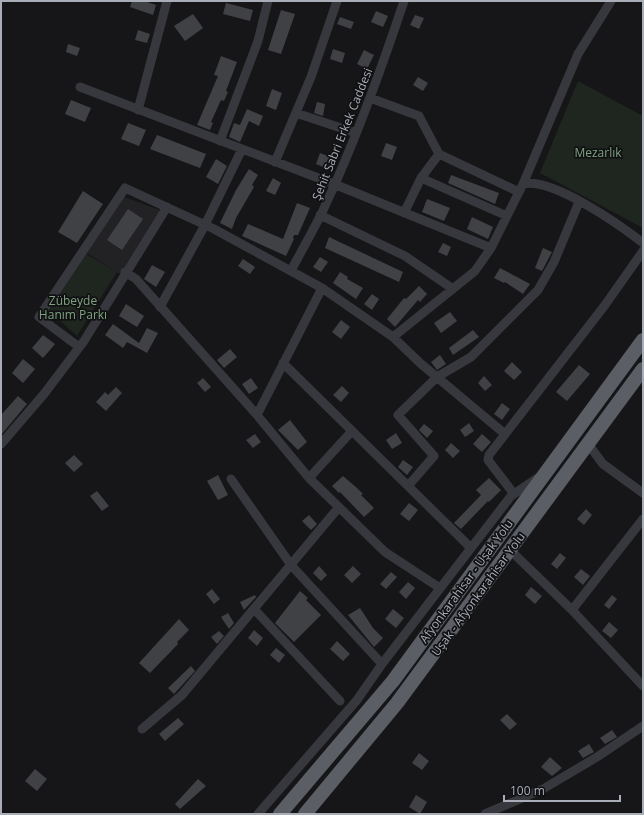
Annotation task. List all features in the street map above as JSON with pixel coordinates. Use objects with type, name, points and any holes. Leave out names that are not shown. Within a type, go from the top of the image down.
[{"type":"highway","name":"Afyonkarahisar - Uşak Yolu","points":[[280,814],[393,681],[643,340]]},
{"type":"highway","name":"Uşak - Afyonkarahisar Yolu","points":[[305,814],[397,703],[643,369]]},
{"type":"street","points":[[138,110],[166,1]]},
{"type":"street","points":[[220,141],[258,41],[268,1]]},
{"type":"street","points":[[275,162],[311,77],[337,1]]},
{"type":"street","name":"Şehit Sabri Erkek Caddesi","points":[[291,271],[320,215],[356,133],[381,72],[404,1]]},
{"type":"street","points":[[393,338],[475,271],[491,248],[521,188],[578,54],[611,1]]},
{"type":"street","points":[[80,87],[334,184],[491,248]]},
{"type":"street","points":[[370,98],[419,116],[439,154],[521,188]]},
{"type":"street","points":[[296,113],[356,133]]},
{"type":"street","points":[[160,307],[205,225],[242,149]]},
{"type":"street","points":[[404,212],[421,178],[439,154]]},
{"type":"street","points":[[421,178],[507,216]]},
{"type":"street","points":[[521,188],[531,182],[544,184],[620,225],[643,244]]},
{"type":"street","points":[[79,347],[39,317],[126,188],[205,225],[322,288],[393,338],[436,377],[505,434]]},
{"type":"street","points":[[408,486],[434,456],[398,415],[436,377],[471,357],[538,290],[554,262],[579,202]]},
{"type":"street","points":[[1,444],[44,394],[79,347],[167,207]]},
{"type":"street","points":[[320,215],[405,256],[453,289]]},
{"type":"street","points":[[514,494],[488,460],[488,455],[605,306],[643,251]]},
{"type":"street","points":[[125,272],[136,279],[257,415],[309,478],[385,552],[440,588]]},
{"type":"street","points":[[257,415],[322,288]]},
{"type":"street","points":[[283,363],[471,548]]},
{"type":"street","points":[[309,478],[352,431]]},
{"type":"street","points":[[588,444],[603,464],[643,493]]},
{"type":"street","points":[[258,814],[357,700],[382,664],[514,494],[544,474]]},
{"type":"street","points":[[231,479],[291,565],[382,664]]},
{"type":"street","points":[[142,729],[182,696],[339,507]]},
{"type":"street","points":[[572,610],[643,519]]},
{"type":"street","points":[[510,550],[572,610],[643,686]]},
{"type":"street","points":[[254,609],[340,701]]},
{"type":"street","points":[[485,814],[543,789],[597,757],[643,726]]},
{"type":"shaded area","points":[[124,197],[160,210],[120,274],[85,252]]},
{"type":"green space","name":"Mezarlık","points":[[578,81],[643,116],[643,228],[540,173]]},
{"type":"green space","name":"Zübeyde Hanım Parkı","points":[[86,254],[117,272],[77,336],[49,311]]},
{"type":"building","points":[[132,1],[144,1],[156,5],[153,15],[130,7]]},
{"type":"building","points":[[226,3],[253,10],[250,21],[223,14]]},
{"type":"building","points":[[281,10],[295,14],[281,54],[268,50]]},
{"type":"building","points":[[376,11],[388,16],[383,27],[371,22]]},
{"type":"building","points":[[193,14],[203,28],[185,41],[174,26]]},
{"type":"building","points":[[415,15],[424,18],[419,29],[410,25]]},
{"type":"building","points":[[340,17],[354,22],[351,29],[337,24]]},
{"type":"building","points":[[138,30],[150,34],[147,43],[135,40]]},
{"type":"building","points":[[68,44],[80,48],[77,56],[66,52]]},
{"type":"building","points":[[333,49],[345,53],[342,63],[330,59]]},
{"type":"building","points":[[364,50],[374,55],[367,69],[357,64]]},
{"type":"building","points":[[221,56],[237,62],[226,91],[228,92],[224,101],[221,100],[211,122],[213,123],[210,130],[197,125],[218,76],[214,75]]},
{"type":"building","points":[[418,77],[428,83],[423,91],[413,85]]},
{"type":"building","points":[[272,89],[282,93],[276,110],[266,106]]},
{"type":"building","points":[[71,100],[91,108],[85,122],[65,114]]},
{"type":"building","points":[[317,102],[325,104],[323,116],[314,113]]},
{"type":"building","points":[[247,109],[263,116],[259,126],[249,121],[240,142],[229,137],[234,123],[240,125]]},
{"type":"building","points":[[128,123],[146,130],[139,146],[121,139]]},
{"type":"building","points":[[157,135],[206,154],[200,168],[150,149]]},
{"type":"building","points":[[386,143],[397,147],[392,160],[381,156]]},
{"type":"building","points":[[320,153],[333,158],[328,169],[316,164]]},
{"type":"building","points":[[216,159],[227,166],[218,184],[206,177]]},
{"type":"building","points":[[249,169],[258,175],[252,185],[254,187],[236,218],[232,229],[220,223],[236,190]]},
{"type":"building","points":[[451,175],[499,193],[495,204],[448,183]]},
{"type":"building","points":[[273,178],[281,183],[275,195],[266,191]]},
{"type":"building","points":[[83,191],[103,204],[77,243],[58,232]]},
{"type":"building","points":[[427,199],[450,208],[444,221],[422,212]]},
{"type":"building","points":[[297,203],[310,208],[298,235],[294,235],[294,239],[286,256],[242,236],[248,224],[283,239]]},
{"type":"building","points":[[128,209],[143,219],[122,250],[107,240]]},
{"type":"building","points":[[472,217],[493,227],[488,239],[467,229]]},
{"type":"building","points":[[329,237],[403,272],[399,282],[325,248]]},
{"type":"building","points":[[443,243],[451,247],[447,256],[438,252]]},
{"type":"building","points":[[543,248],[552,252],[542,271],[535,268]]},
{"type":"building","points":[[320,257],[328,262],[321,272],[313,267]]},
{"type":"building","points":[[243,259],[255,267],[250,274],[238,266]]},
{"type":"building","points":[[152,265],[165,272],[156,287],[144,279]]},
{"type":"building","points":[[500,268],[530,284],[523,294],[505,282],[504,283],[494,278]]},
{"type":"building","points":[[340,272],[348,277],[347,279],[363,288],[356,299],[333,283]]},
{"type":"building","points":[[419,286],[427,294],[420,302],[418,300],[395,327],[387,319],[404,298],[406,299]]},
{"type":"building","points":[[372,294],[379,299],[372,310],[364,304]]},
{"type":"building","points":[[126,304],[144,316],[137,327],[119,316]]},
{"type":"building","points":[[450,312],[457,321],[441,333],[434,323]]},
{"type":"building","points":[[341,320],[350,327],[341,339],[332,332]]},
{"type":"building","points":[[113,324],[139,343],[147,328],[158,333],[147,353],[127,342],[123,348],[105,335]]},
{"type":"building","points":[[473,330],[479,337],[453,355],[449,348]]},
{"type":"building","points":[[43,335],[55,344],[43,358],[32,348]]},
{"type":"building","points":[[230,349],[237,357],[224,368],[217,360]]},
{"type":"building","points":[[440,355],[446,364],[437,370],[431,362]]},
{"type":"building","points":[[23,359],[35,369],[23,383],[12,373]]},
{"type":"building","points":[[512,362],[522,372],[514,380],[504,371]]},
{"type":"building","points":[[579,365],[590,374],[567,401],[556,392]]},
{"type":"building","points":[[484,376],[492,385],[485,391],[478,383]]},
{"type":"building","points":[[203,378],[211,387],[205,392],[197,383]]},
{"type":"building","points":[[251,378],[258,388],[249,394],[242,384]]},
{"type":"building","points":[[342,386],[349,393],[341,402],[333,395]]},
{"type":"building","points":[[116,387],[122,393],[106,411],[96,402],[105,392],[108,395]]},
{"type":"building","points":[[18,396],[27,404],[1,435],[1,415]]},
{"type":"building","points":[[502,403],[510,409],[502,420],[494,414]]},
{"type":"building","points":[[290,420],[307,442],[298,450],[278,430]]},
{"type":"building","points":[[469,423],[474,431],[465,437],[460,430]]},
{"type":"building","points":[[424,424],[433,431],[427,438],[419,430]]},
{"type":"building","points":[[396,433],[402,443],[392,449],[386,440]]},
{"type":"building","points":[[255,434],[261,442],[253,448],[246,440]]},
{"type":"building","points":[[482,434],[491,442],[482,452],[473,444]]},
{"type":"building","points":[[451,443],[460,451],[453,458],[445,450]]},
{"type":"building","points":[[74,455],[83,464],[74,472],[65,463]]},
{"type":"building","points":[[403,460],[413,467],[407,475],[398,467]]},
{"type":"building","points":[[218,475],[228,495],[218,500],[207,481]]},
{"type":"building","points":[[343,476],[363,494],[361,495],[374,508],[364,517],[340,492],[339,493],[332,486]]},
{"type":"building","points":[[489,478],[501,490],[461,529],[454,523],[481,495],[476,490]]},
{"type":"building","points":[[97,491],[109,506],[102,511],[90,496]]},
{"type":"building","points":[[409,503],[418,510],[409,521],[400,514]]},
{"type":"building","points":[[586,509],[592,515],[584,525],[577,519]]},
{"type":"building","points":[[309,515],[317,524],[311,530],[302,521]]},
{"type":"building","points":[[560,553],[566,558],[557,569],[551,564]]},
{"type":"building","points":[[319,566],[327,575],[321,581],[313,573]]},
{"type":"building","points":[[353,566],[361,574],[352,583],[344,575]]},
{"type":"building","points":[[581,569],[590,576],[583,585],[574,577]]},
{"type":"building","points":[[391,572],[397,577],[386,589],[380,584]]},
{"type":"building","points":[[408,582],[415,588],[406,599],[399,592]]},
{"type":"building","points":[[531,587],[542,596],[535,604],[525,595]]},
{"type":"building","points":[[212,589],[220,599],[214,604],[206,594]]},
{"type":"building","points":[[300,591],[308,598],[306,600],[321,615],[294,642],[275,623]]},
{"type":"building","points":[[255,595],[256,597],[244,610],[240,602]]},
{"type":"building","points":[[612,595],[617,599],[609,609],[604,605]]},
{"type":"building","points":[[360,608],[373,628],[383,638],[374,647],[348,615]]},
{"type":"building","points":[[393,609],[404,618],[396,628],[385,619]]},
{"type":"building","points":[[228,613],[234,623],[229,629],[221,617]]},
{"type":"building","points":[[179,619],[189,630],[177,642],[178,644],[150,673],[139,663]]},
{"type":"building","points":[[609,622],[618,630],[611,638],[602,631]]},
{"type":"building","points":[[254,630],[263,638],[257,646],[248,638]]},
{"type":"building","points":[[219,631],[224,636],[217,644],[211,637]]},
{"type":"building","points":[[337,641],[350,654],[343,661],[330,649]]},
{"type":"building","points":[[276,648],[285,655],[279,663],[270,655]]},
{"type":"building","points":[[191,666],[195,671],[174,694],[168,688]]},
{"type":"building","points":[[507,714],[517,724],[510,730],[500,720]]},
{"type":"building","points":[[178,718],[184,724],[165,741],[159,734]]},
{"type":"building","points":[[612,730],[617,737],[605,744],[600,738]]},
{"type":"building","points":[[589,744],[594,752],[583,758],[578,751]]},
{"type":"building","points":[[419,753],[429,761],[422,770],[412,763]]},
{"type":"building","points":[[550,757],[562,768],[552,776],[541,767]]},
{"type":"building","points":[[35,769],[47,779],[37,791],[25,781]]},
{"type":"building","points":[[198,779],[206,786],[180,809],[175,804]]},
{"type":"building","points":[[416,795],[427,802],[420,814],[409,807]]}]
